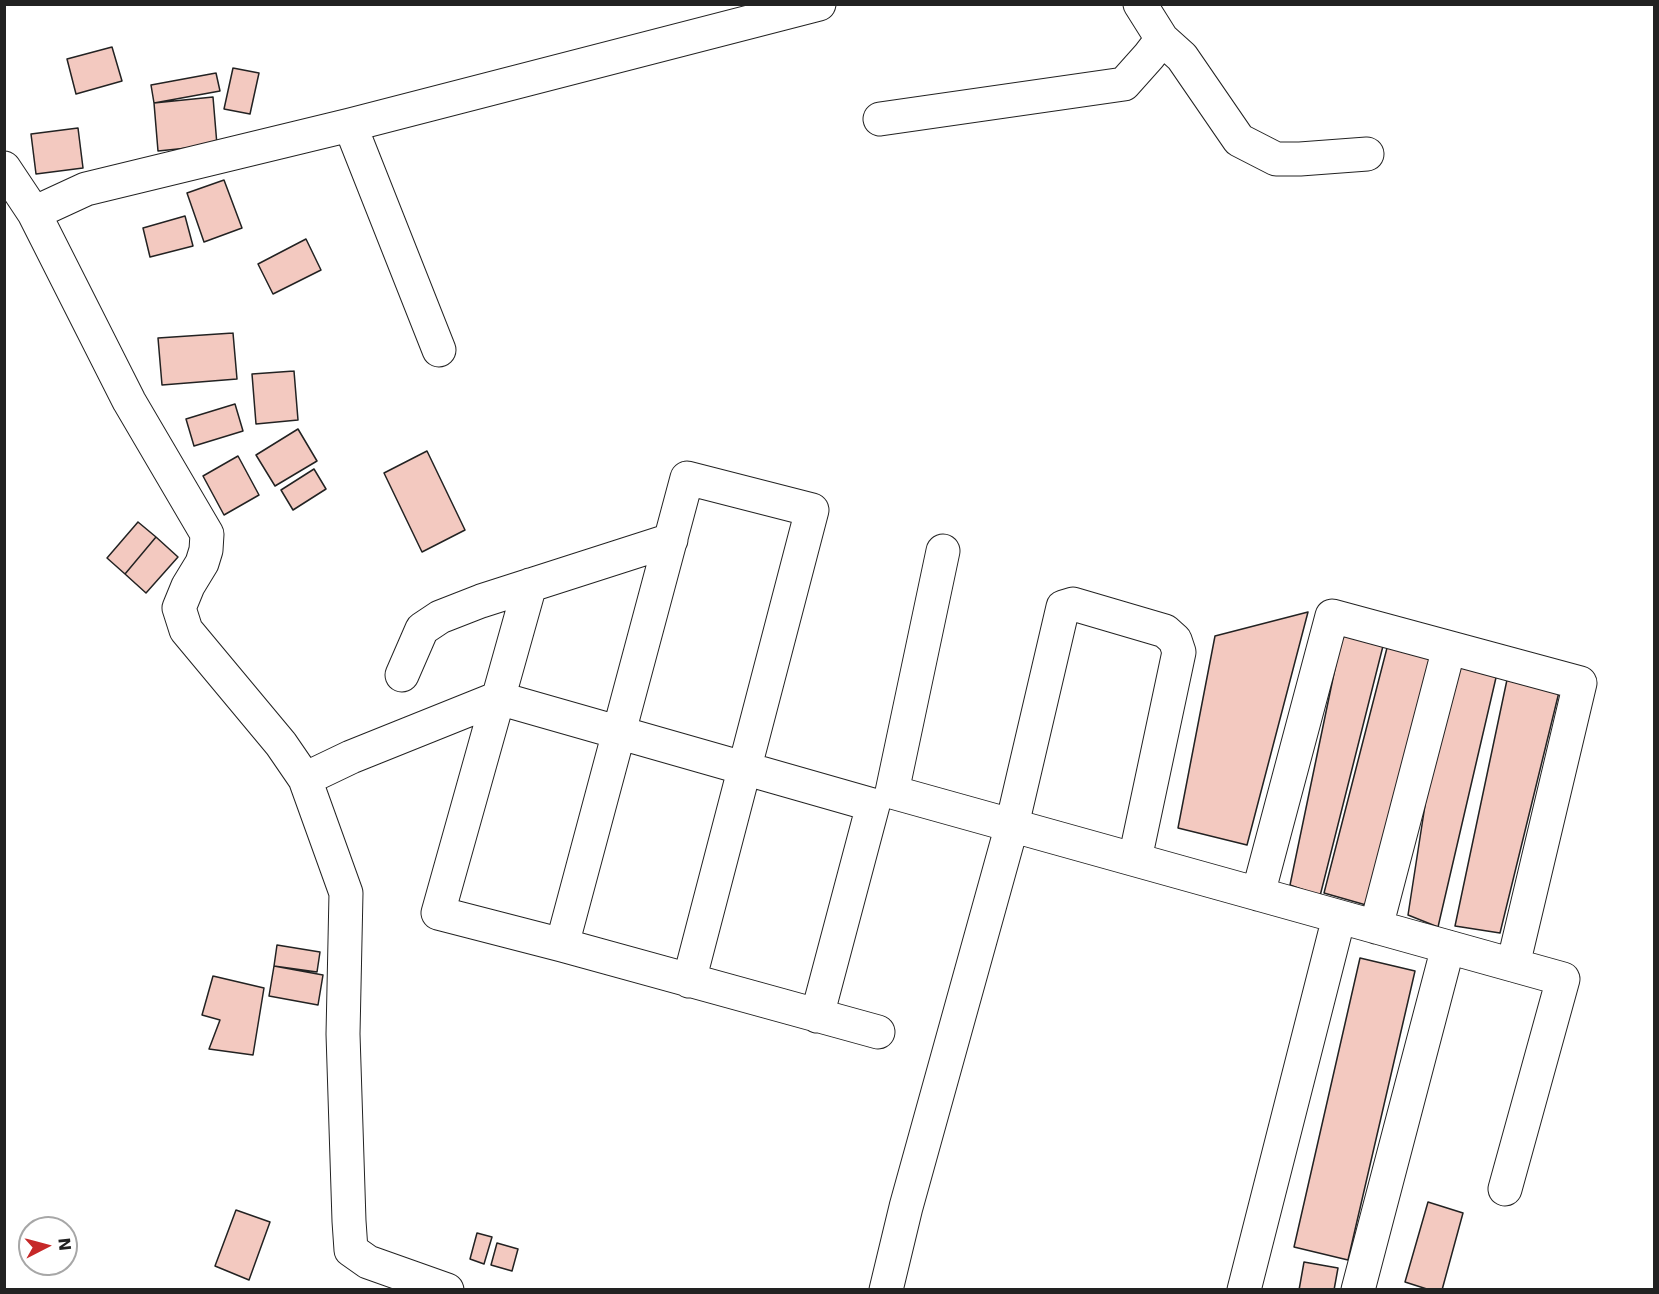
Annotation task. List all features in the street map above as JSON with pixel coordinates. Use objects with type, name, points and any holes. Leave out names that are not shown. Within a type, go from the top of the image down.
[{"type":"street","points":[[34,213],[86,189],[350,125],[819,4]]},
{"type":"street","points":[[1140,4],[1162,39],[1182,57],[1239,141],[1276,159],[1367,154]]},
{"type":"street","points":[[880,119],[1124,84],[1162,39]]},
{"type":"street","points":[[350,125],[439,350]]},
{"type":"street","points":[[4,168],[34,213],[129,400],[207,534],[202,563],[188,586],[179,608],[186,630],[281,744],[305,779],[346,893],[343,1034],[351,1250],[368,1262],[447,1290]]},
{"type":"street","points":[[562,945],[687,478],[812,510],[689,981]]},
{"type":"street","points":[[402,675],[422,629],[440,618],[530,585],[671,540]]},
{"type":"street","points":[[943,551],[892,792],[1563,979],[1505,1189]]},
{"type":"street","points":[[530,585],[438,913],[878,1032]]},
{"type":"street","points":[[886,1290],[909,1196],[1012,825],[1063,607],[1073,604],[1165,632],[1175,640],[1179,652],[1135,859]]},
{"type":"street","points":[[1258,894],[1332,616],[1580,683],[1513,965]]},
{"type":"street","points":[[1376,927],[1449,648]]},
{"type":"street","points":[[305,779],[351,757],[498,698],[873,805],[817,1016]]},
{"type":"street","points":[[1244,1290],[1339,917]]},
{"type":"street","points":[[1358,1290],[1448,947]]},
{"type":"building","points":[[112,47],[122,81],[76,94],[67,59]]},
{"type":"building","points":[[233,68],[259,73],[250,114],[224,109]]},
{"type":"building","points":[[216,73],[220,91],[154,103],[151,85]]},
{"type":"building","points":[[213,97],[217,145],[158,151],[154,103]]},
{"type":"building","points":[[78,128],[83,168],[36,174],[31,134]]},
{"type":"building","points":[[224,180],[242,228],[204,242],[187,193]]},
{"type":"building","points":[[185,216],[193,246],[150,257],[143,228]]},
{"type":"building","points":[[306,239],[321,270],[273,294],[258,264]]},
{"type":"building","points":[[233,333],[237,379],[162,385],[158,338]]},
{"type":"building","points":[[294,371],[298,420],[256,424],[252,374]]},
{"type":"building","points":[[235,404],[243,431],[194,446],[186,419]]},
{"type":"building","points":[[298,429],[317,461],[275,486],[256,455]]},
{"type":"building","points":[[427,451],[465,530],[422,552],[384,473]]},
{"type":"building","points":[[238,456],[259,495],[224,515],[203,476]]},
{"type":"building","points":[[314,469],[326,489],[293,510],[281,490]]},
{"type":"building","points":[[138,522],[156,537],[125,574],[107,558]]},
{"type":"building","points":[[156,537],[178,557],[146,593],[125,574]]},
{"type":"building","points":[[1308,612],[1247,845],[1178,828],[1215,636]]},
{"type":"building","points":[[1342,635],[1383,646],[1320,896],[1290,885]]},
{"type":"building","points":[[1388,644],[1433,655],[1366,905],[1324,893]]},
{"type":"building","points":[[1448,657],[1498,669],[1438,927],[1408,915]]},
{"type":"building","points":[[1508,675],[1560,688],[1500,933],[1455,926]]},
{"type":"building","points":[[277,945],[320,952],[317,972],[274,966]]},
{"type":"building","points":[[1360,958],[1415,971],[1348,1260],[1294,1247]]},
{"type":"building","points":[[274,966],[323,975],[318,1005],[269,996]]},
{"type":"building","points":[[213,976],[264,988],[253,1055],[209,1049],[220,1020],[202,1015]]},
{"type":"building","points":[[1428,1202],[1463,1213],[1442,1290],[1430,1290],[1405,1282]]},
{"type":"building","points":[[236,1210],[270,1222],[249,1280],[215,1266]]},
{"type":"building","points":[[477,1233],[492,1237],[484,1264],[470,1259]]},
{"type":"building","points":[[497,1243],[518,1249],[512,1271],[491,1265]]},
{"type":"building","points":[[1304,1262],[1338,1268],[1334,1290],[1299,1290]]}]
